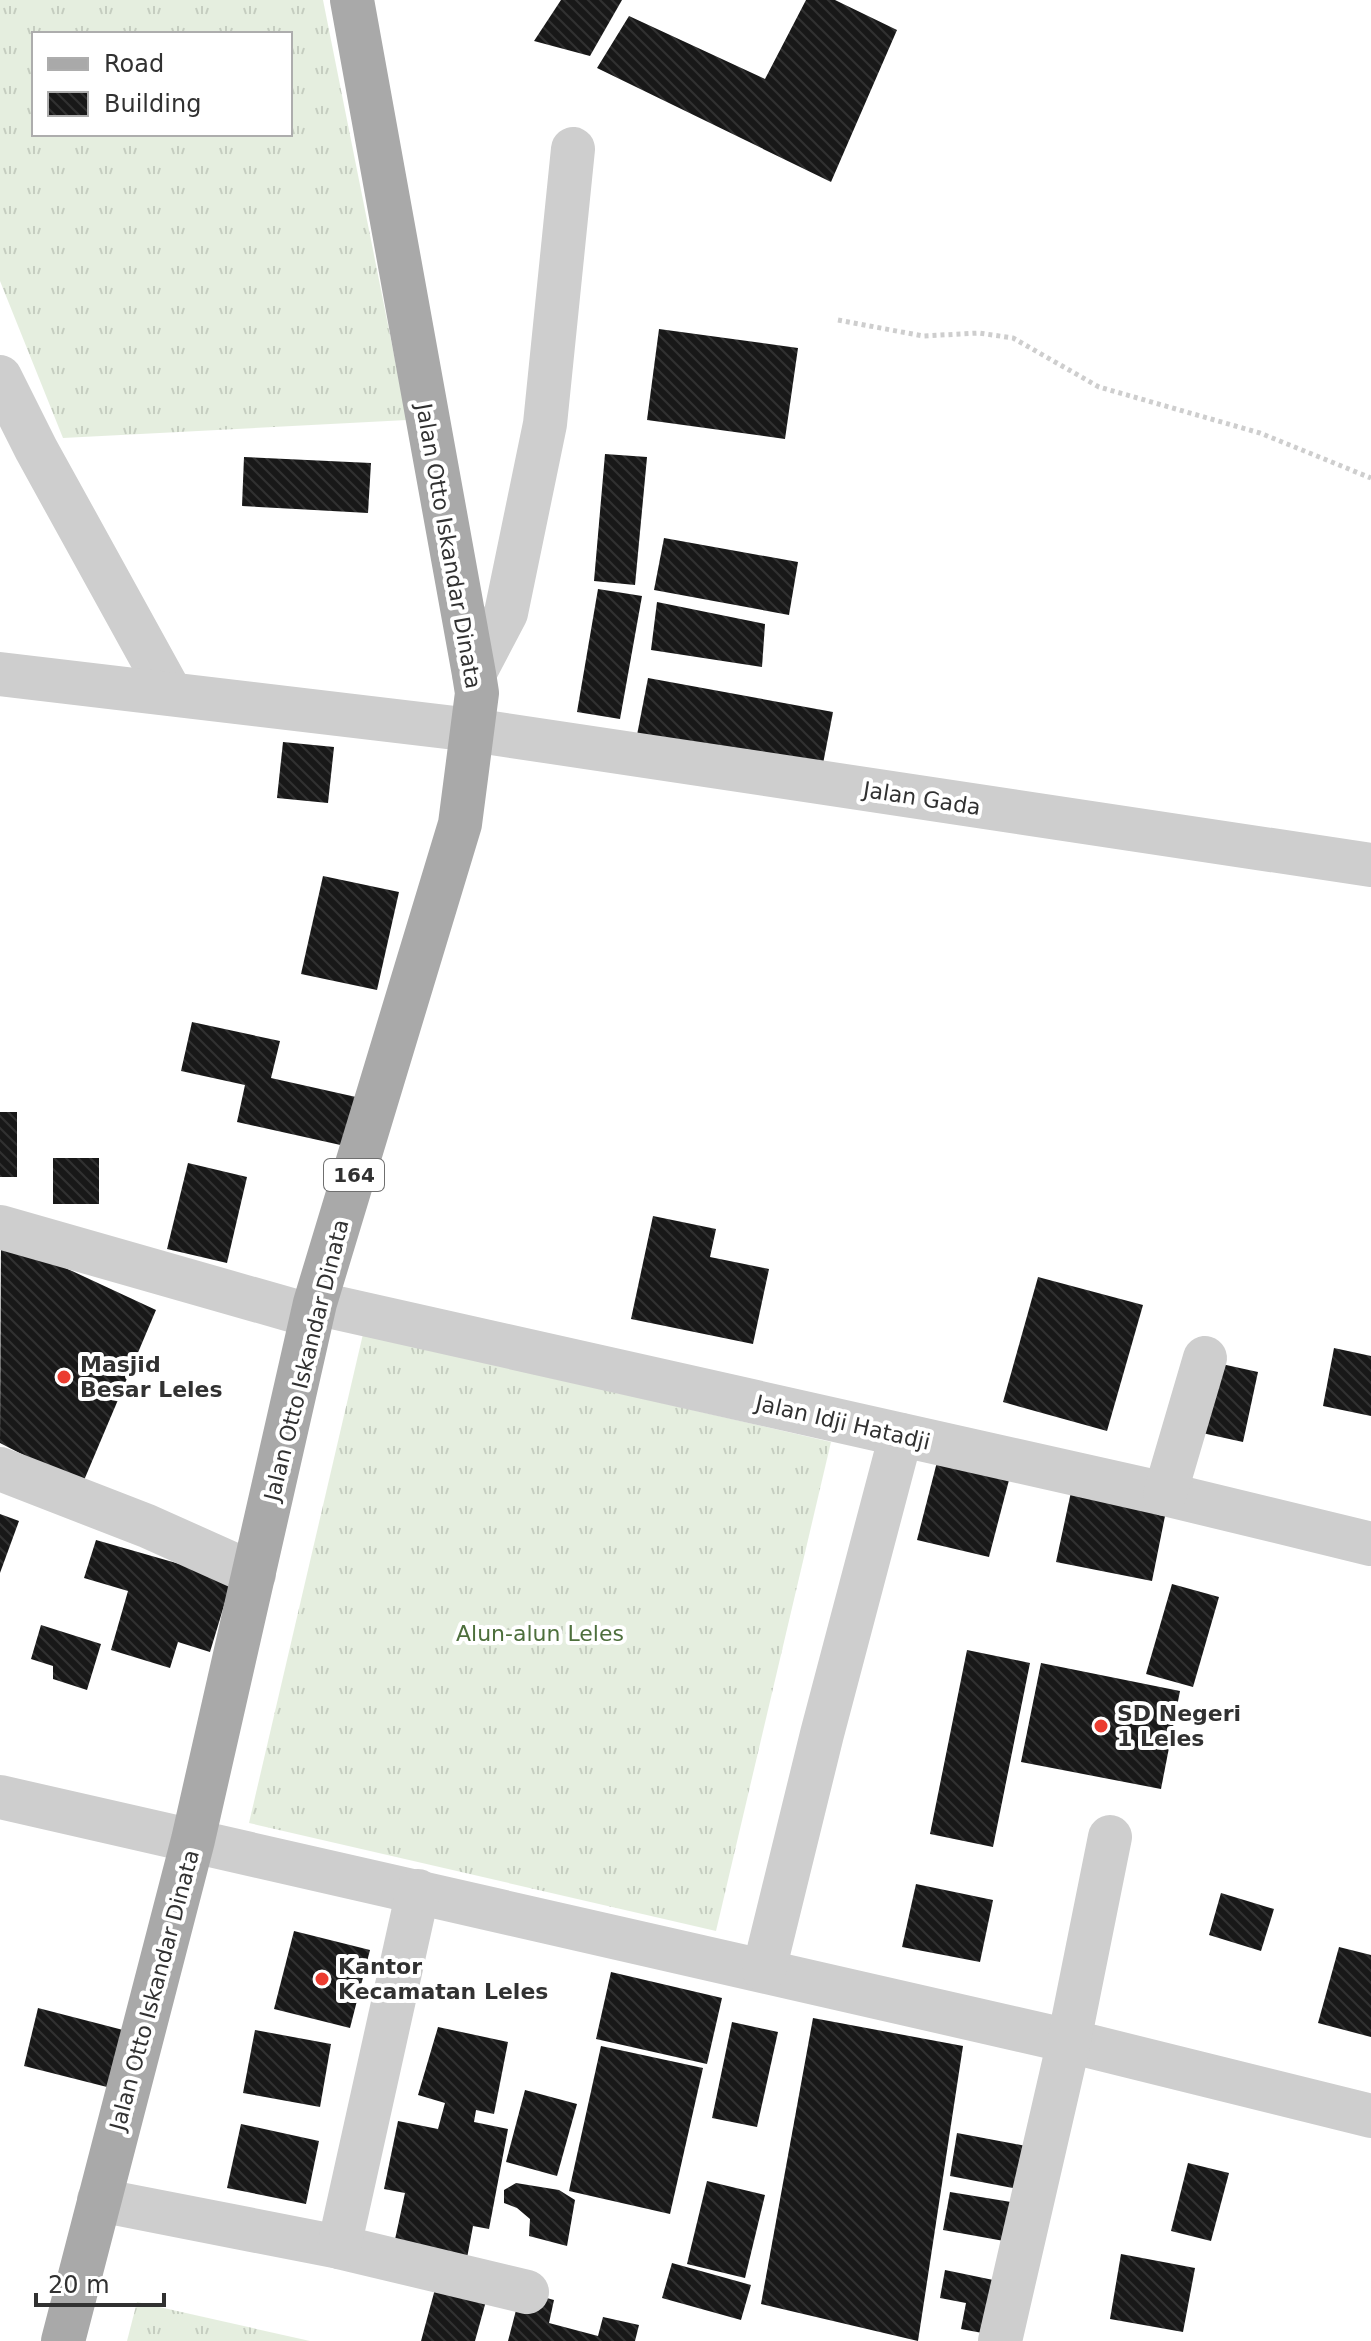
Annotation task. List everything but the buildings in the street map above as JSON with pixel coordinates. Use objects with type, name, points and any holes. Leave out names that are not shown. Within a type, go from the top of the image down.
[{"type":"main road","name":"Jalan Otto Iskandar Dinata","points":[[63,2341],[193,1840],[314,1309],[460,824],[477,693],[352,0]]},
{"type":"street","points":[[474,674],[506,613],[545,424],[573,149]]},
{"type":"street","points":[[0,377],[36,449],[170,692]]},
{"type":"street","name":"Jalan Gada","points":[[0,674],[472,730],[1371,865]]},
{"type":"street","name":"Jalan Idji Hatadji","points":[[0,1227],[314,1309],[901,1435],[1371,1544]]},
{"type":"street","points":[[1165,1494],[1205,1358]]},
{"type":"street","points":[[764,1970],[818,1749],[901,1435]]},
{"type":"street","points":[[0,1469],[147,1526],[254,1574]]},
{"type":"street","points":[[0,1797],[764,1970],[1371,2116]]},
{"type":"street","points":[[1000,2341],[1069,2041],[1110,1837]]},
{"type":"street","points":[[339,2247],[418,1891]]},
{"type":"street","points":[[99,2200],[339,2247],[527,2292]]},
{"type":"path","points":[[838,320],[923,336],[979,333],[1013,338],[1099,387],[1260,433],[1371,478]]},
{"type":"green space","points":[[0,0],[323,0],[407,420],[63,438],[0,281]]},
{"type":"green space","name":"Alun-alun Leles","points":[[363,1334],[831,1442],[716,1931],[249,1823]]},
{"type":"green space","points":[[137,2302],[310,2341],[127,2341]]},
{"type":"place","name":"Masjid Besar Leles","points":[[64,1377]]},
{"type":"place","name":"SD Negeri 1 Leles","points":[[1101,1726]]},
{"type":"place","name":"Kantor Kecamatan Leles","points":[[322,1979]]}]
